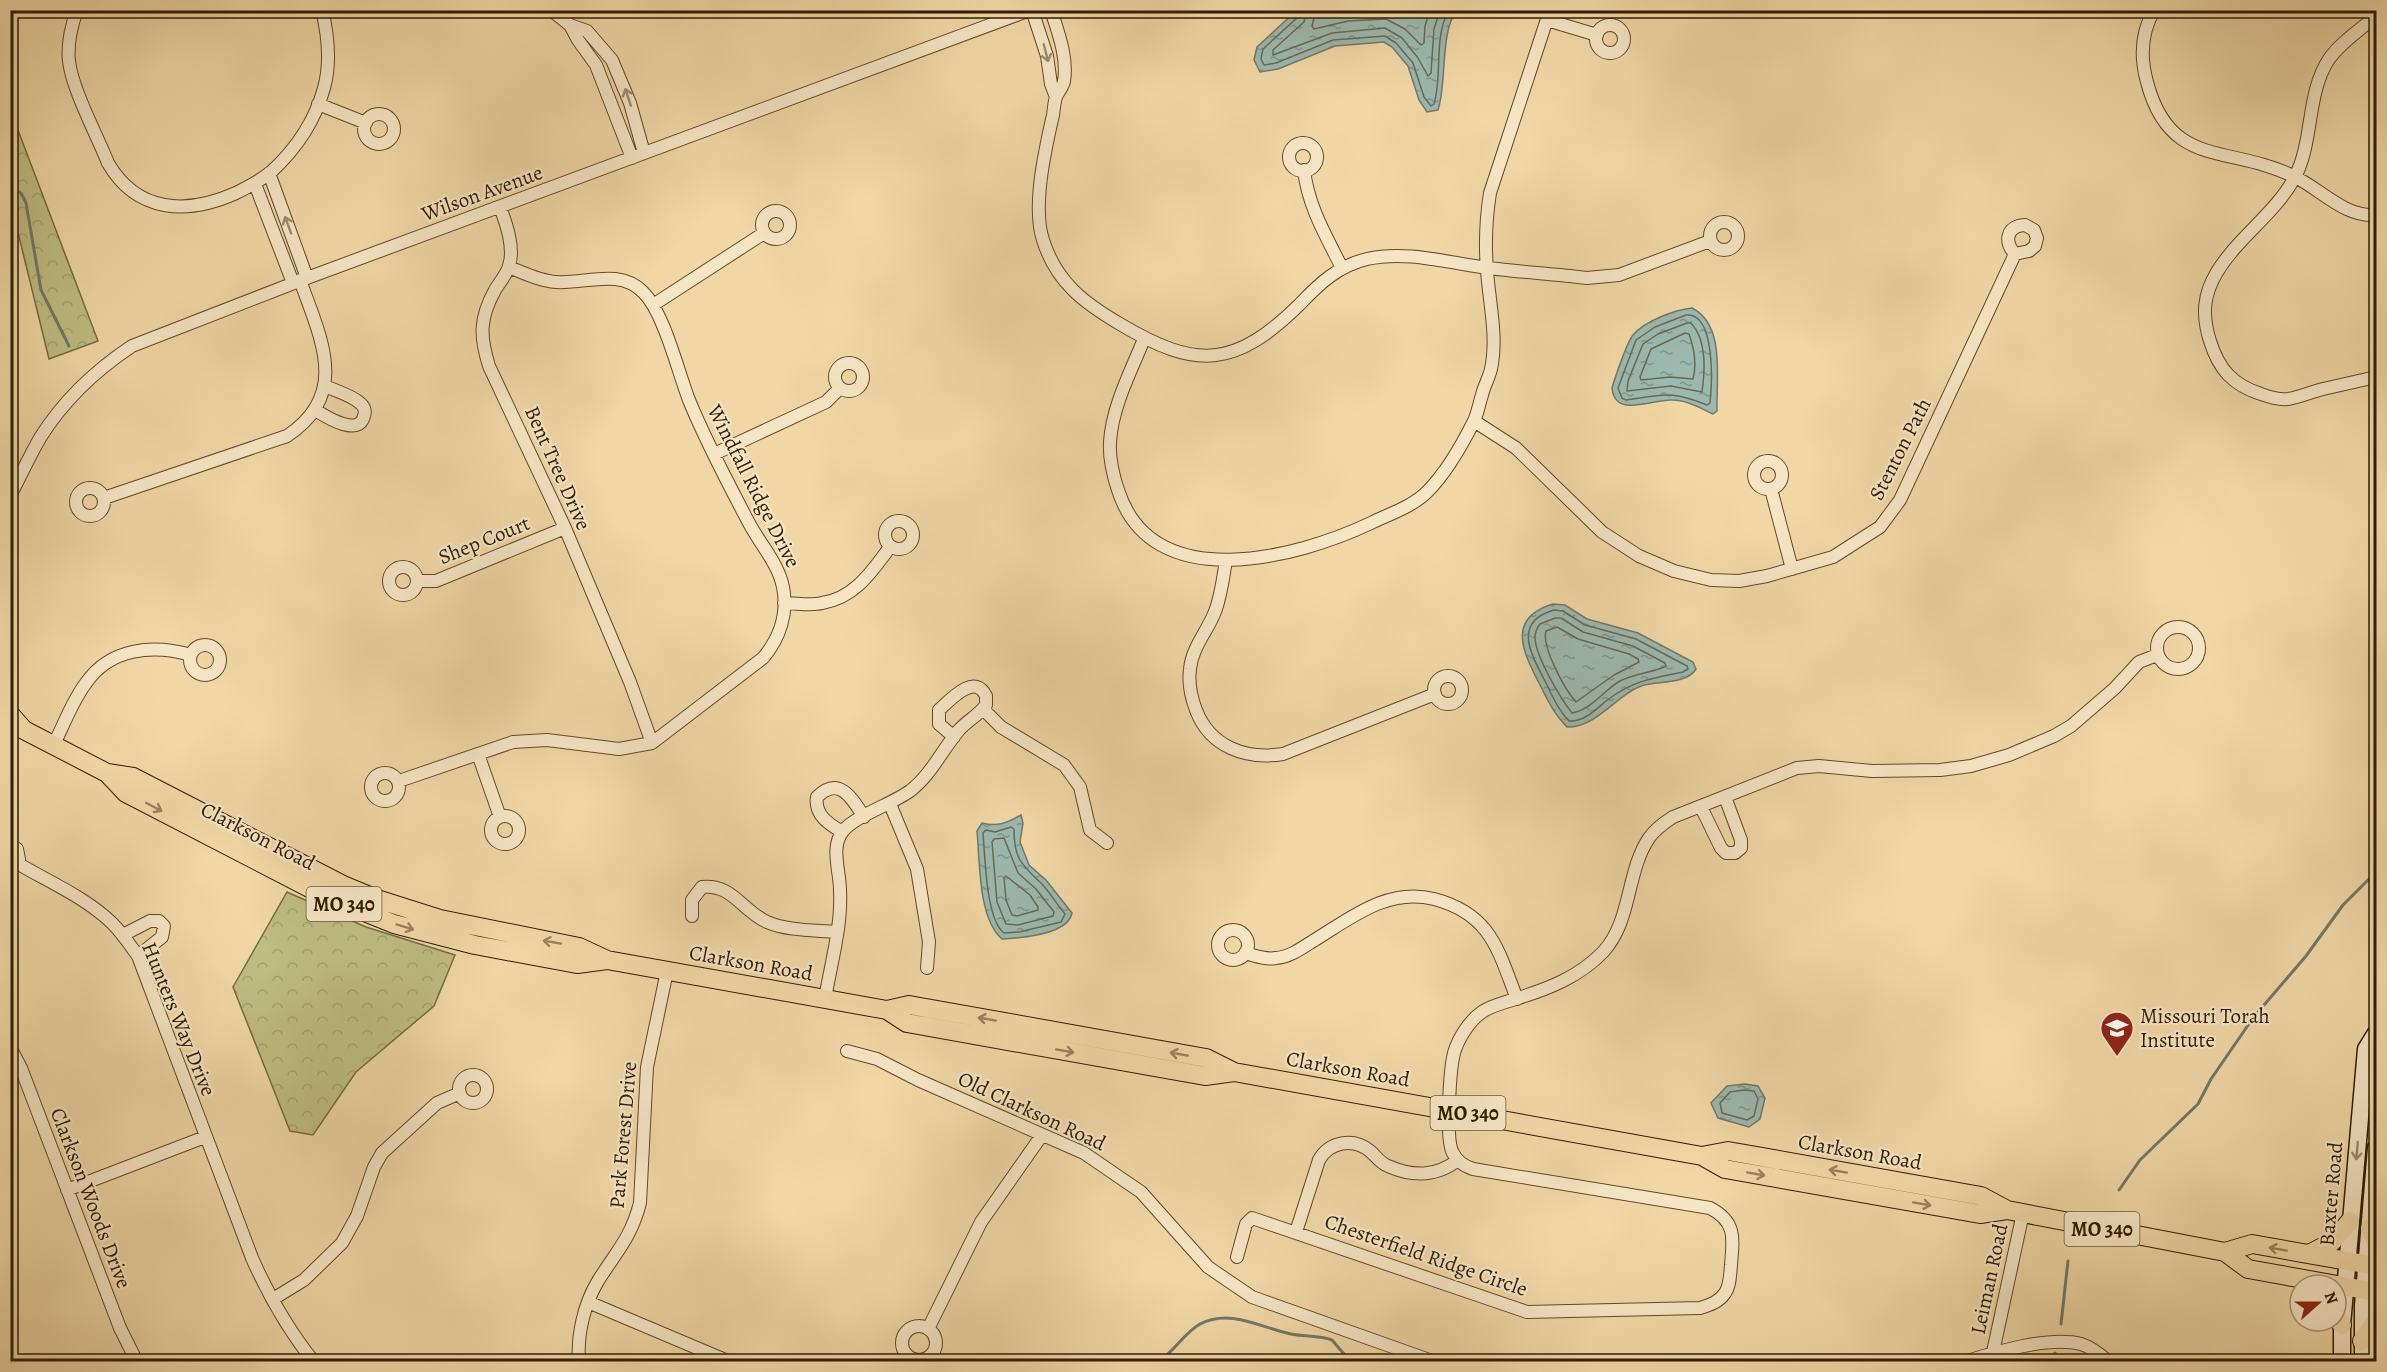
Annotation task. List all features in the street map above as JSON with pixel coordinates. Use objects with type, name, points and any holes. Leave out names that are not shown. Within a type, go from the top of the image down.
[{"type":"main road","name":"Clarkson Road","points":[[10,714],[17,729],[107,773],[133,777],[309,868],[377,899],[440,920],[579,947],[607,960],[667,971],[887,1010],[909,1005],[1206,1058],[1234,1072],[1702,1156],[1725,1169],[1980,1214],[2015,1211]]},
{"type":"main road","name":"Baxter Road","points":[[2347,1273],[2366,1049],[2376,1034]]},
{"type":"main road","name":"Baxter Road","points":[[2363,1362],[2362,1341],[2372,1265],[2376,1148]]},
{"type":"main road","name":"Clarkson Road","points":[[1702,1156],[1728,1151],[1981,1196],[2015,1211],[2224,1252],[2248,1269],[2288,1278]]},
{"type":"main road","points":[[1865,1193],[1895,1181]]},
{"type":"main road","points":[[2309,1254],[2332,1242],[2350,1221]]},
{"type":"main road","name":"Clarkson Road","points":[[2224,1252],[2252,1244],[2372,1265]]},
{"type":"main road","name":"Clarkson Road","points":[[2348,1287],[2370,1291]]},
{"type":"main road","points":[[2362,1341],[2376,1320]]},
{"type":"main road","name":"Baxter Road","points":[[2340,1333],[2342,1362]]},
{"type":"street","points":[[73,12],[69,44],[71,74],[115,175],[127,187],[157,204],[190,208],[223,199],[255,184],[269,173],[301,138],[325,87],[328,56],[322,10]]},
{"type":"street","points":[[551,10],[570,25],[587,31],[612,60],[630,102],[638,156]]},
{"type":"street","points":[[1031,10],[1047,56],[1051,84],[1056,97]]},
{"type":"street","name":"Wilson Avenue","points":[[10,496],[41,437],[62,409],[82,386],[132,346],[300,280],[1031,10]]},
{"type":"street","points":[[1051,10],[1065,69],[1064,83],[1056,97],[1039,202],[1038,216],[1042,240],[1063,282],[1076,296],[1144,339],[1178,352],[1196,357],[1234,351],[1264,337],[1327,277],[1342,268],[1367,259],[1391,256],[1416,257],[1486,268],[1603,277],[1618,275],[1710,241]]},
{"type":"street","points":[[2154,10],[2144,34],[2142,62],[2152,101],[2164,123],[2181,139],[2191,145],[2258,163],[2295,177],[2358,214],[2376,215]]},
{"type":"street","points":[[1144,339],[1111,431],[1111,460],[1120,498],[1129,517],[1163,546],[1201,558],[1250,560],[1301,549],[1353,532],[1405,507],[1426,493],[1457,452],[1474,422],[1491,369],[1492,312],[1486,268],[1487,210],[1490,193],[1549,15],[1597,35]]},
{"type":"street","points":[[2376,16],[2343,44],[2328,61],[2316,88],[2306,147],[2295,177],[2281,201],[2225,261],[2209,288],[2204,320],[2212,347],[2227,375],[2240,387],[2269,397],[2286,399],[2376,377]]},
{"type":"street","points":[[570,25],[596,65],[638,156]]},
{"type":"street","points":[[318,104],[366,123]]},
{"type":"street","points":[[1304,170],[1306,188],[1312,206],[1342,268]]},
{"type":"street","points":[[104,498],[287,435],[302,426],[315,410],[325,386],[327,368],[325,351],[300,280],[269,173]]},
{"type":"street","points":[[255,184],[300,280]]},
{"type":"street","points":[[500,207],[510,247],[509,267]]},
{"type":"street","points":[[653,305],[764,233]]},
{"type":"street","name":"Stenton Path","points":[[1474,422],[1516,448],[1602,532],[1639,556],[1674,571],[1712,580],[1740,581],[1792,570],[1833,557],[1854,545],[1880,527],[1900,500],[2015,254]]},
{"type":"street","name":"Windfall Ridge Drive","points":[[399,781],[513,742],[547,740],[619,749],[652,743],[763,658],[773,647],[783,623],[782,583],[773,562],[750,526],[714,454],[689,400],[653,305],[644,292],[627,281],[603,278],[556,282],[536,278],[509,267]]},
{"type":"street","name":"Bent Tree Drive","points":[[509,267],[488,303],[481,333],[483,348],[489,366],[565,528],[630,682],[652,743]]},
{"type":"street","points":[[315,410],[352,426],[364,419],[365,410],[359,402],[325,386]]},
{"type":"street","points":[[714,454],[826,402],[840,388]]},
{"type":"street","points":[[1771,489],[1792,570]]},
{"type":"street","name":"Shep Court","points":[[417,581],[436,580],[565,528]]},
{"type":"street","points":[[784,603],[820,604],[841,597],[862,584],[890,547]]},
{"type":"street","points":[[1226,560],[1218,604],[1194,652],[1189,682],[1201,722],[1209,733],[1230,749],[1257,756],[1283,754],[1435,694]]},
{"type":"street","points":[[53,746],[85,684],[107,662],[119,655],[150,649],[171,649],[191,655]]},
{"type":"street","points":[[1296,1232],[1319,1160],[1324,1150],[1335,1144],[1358,1145],[1370,1151],[1387,1166],[1427,1174],[1446,1170],[1458,1160],[1449,1144],[1449,1110],[1454,1053],[1471,1021],[1483,1011],[1562,982],[1575,975],[1604,951],[1621,920],[1636,869],[1649,838],[1660,826],[1673,818],[1797,768],[1820,766],[1883,771],[1941,770],[1971,766],[2009,755],[2054,736],[2071,726],[2101,702],[2139,662],[2157,655]]},
{"type":"street","points":[[825,999],[837,932],[840,888],[837,857],[842,832],[855,821],[890,804],[911,790],[927,775],[954,737],[970,719],[983,710],[987,701],[984,692],[972,686],[965,688],[939,710],[939,724],[954,737]]},
{"type":"street","points":[[983,710],[1001,727],[1064,765],[1080,787],[1090,830],[1107,843]]},
{"type":"street","points":[[478,754],[500,817]]},
{"type":"street","points":[[842,832],[825,821],[818,809],[817,797],[824,790],[836,788],[845,791],[864,817]]},
{"type":"street","points":[[1701,807],[1721,848],[1726,853],[1736,853],[1741,848],[1741,840],[1725,797]]},
{"type":"street","points":[[890,804],[917,869],[929,942],[927,968]]},
{"type":"street","name":"Hunters Way Drive","points":[[10,844],[18,854],[14,867],[79,897],[111,922],[138,956],[252,1258],[286,1322],[314,1362]]},
{"type":"street","points":[[692,916],[692,900],[702,887],[712,886],[725,889],[752,913],[774,925],[837,932]]},
{"type":"street","points":[[1245,953],[1262,958],[1278,958],[1295,952],[1385,900],[1415,895],[1448,903],[1463,909],[1476,919],[1495,942],[1517,999]]},
{"type":"street","points":[[123,935],[150,921],[159,921],[164,926],[162,937],[138,956]]},
{"type":"street","name":"Park Forest Drive","points":[[579,1362],[581,1329],[588,1302],[598,1281],[622,1248],[634,1225],[640,1203],[647,1067],[667,971]]},
{"type":"street","name":"Clarkson Woods Drive","points":[[10,1047],[21,1068],[120,1328],[137,1362]]},
{"type":"street","name":"Old Clarkson Road","points":[[847,1051],[877,1059],[918,1080],[1084,1153],[1122,1177],[1160,1211],[1208,1267],[1252,1297],[1435,1362]]},
{"type":"street","points":[[273,1299],[304,1280],[342,1244],[357,1216],[374,1167],[382,1154],[437,1103],[460,1093]]},
{"type":"street","points":[[928,1329],[981,1222],[1042,1135]]},
{"type":"street","points":[[67,1190],[205,1137]]},
{"type":"street","name":"Chesterfield Ridge Circle","points":[[1237,1257],[1246,1224],[1252,1218],[1527,1312],[1700,1308],[1720,1300],[1727,1291],[1734,1238],[1722,1214],[1710,1208],[1473,1169],[1463,1166],[1458,1160]]},
{"type":"street","name":"Leiman Road","points":[[1993,1352],[2015,1211]]},
{"type":"street","points":[[588,1302],[730,1362]]},
{"type":"street","points":[[1964,1362],[1993,1352],[2037,1344],[2081,1344],[2109,1362]]},
{"type":"green space","points":[[10,109],[98,341],[49,359],[11,204]]},
{"type":"green space","points":[[287,892],[366,927],[455,955],[434,1006],[356,1072],[313,1135],[290,1131],[233,987]]},
{"type":"water","points":[[1296,11],[1457,11],[1448,30],[1438,110],[1427,112],[1419,100],[1408,66],[1392,47],[1384,42],[1335,46],[1278,69],[1260,72],[1254,60],[1257,47]]},
{"type":"water","points":[[1692,308],[1703,316],[1715,340],[1718,369],[1717,411],[1713,414],[1678,400],[1636,405],[1620,403],[1612,388],[1633,335],[1660,317]]},
{"type":"water","points":[[1553,604],[1565,605],[1587,619],[1638,633],[1693,662],[1696,669],[1692,674],[1680,680],[1644,685],[1634,689],[1597,717],[1578,726],[1567,727],[1551,706],[1533,671],[1522,636],[1529,618],[1538,610]]},
{"type":"water","points":[[1021,815],[1023,823],[1020,842],[1029,865],[1046,880],[1072,913],[1069,920],[1053,931],[1002,939],[994,930],[984,904],[977,831],[982,823],[1002,824]]},
{"type":"water","points":[[1745,1084],[1758,1086],[1765,1098],[1760,1119],[1749,1127],[1718,1118],[1711,1103],[1727,1086]]},
{"type":"waterway","points":[[10,187],[21,193],[26,203],[41,290],[69,346]]},
{"type":"waterway","points":[[2119,1190],[2140,1160],[2198,1104],[2211,1079],[2253,1018],[2306,956],[2343,905],[2376,872]]},
{"type":"waterway","points":[[2061,1324],[2068,1261]]},
{"type":"waterway","points":[[1158,1362],[1194,1328],[1200,1324],[1223,1318],[1246,1321],[1291,1334],[1332,1340],[1344,1354],[1355,1362]]},
{"type":"waterway","points":[[2050,1362],[2055,1353]]},
{"type":"place","name":"Missouri Torah Institute","points":[[2117,1057]]}]
